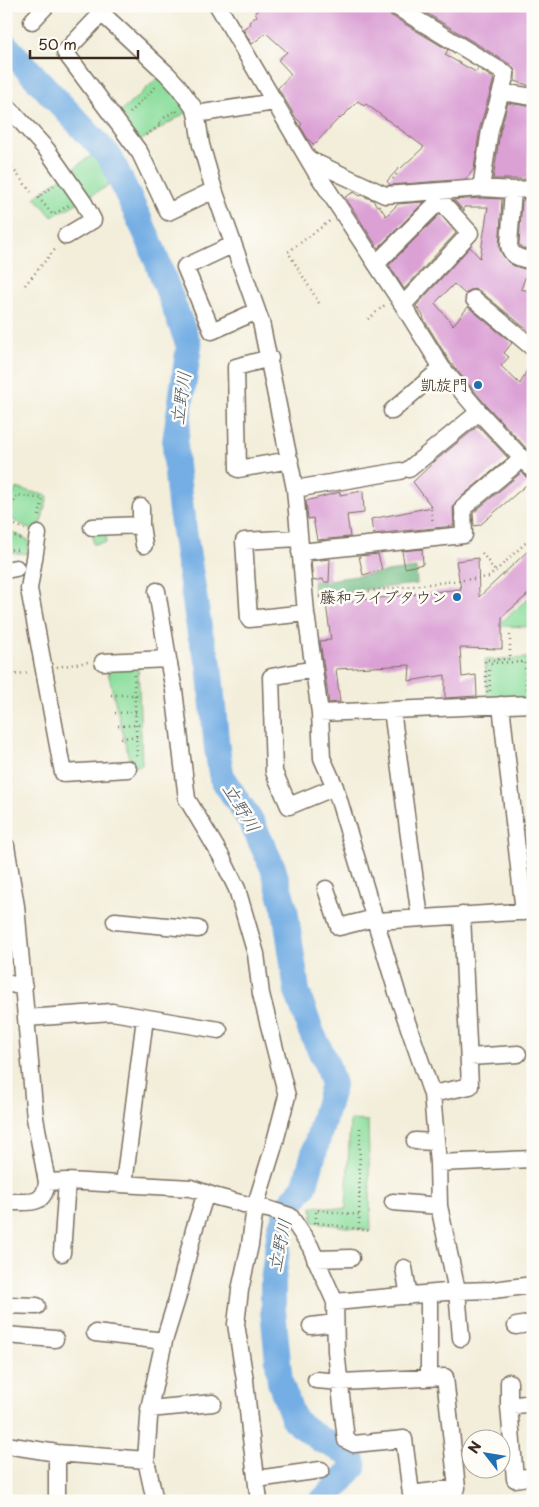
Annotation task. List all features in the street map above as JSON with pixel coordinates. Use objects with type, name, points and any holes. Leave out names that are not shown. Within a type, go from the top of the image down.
[{"type":"street","points":[[32,21],[46,6]]},
{"type":"street","points":[[218,6],[308,158],[442,368],[527,465],[463,508],[464,535],[300,545],[244,541],[249,619],[306,606]]},
{"type":"street","points":[[395,6],[506,74],[490,130],[481,188]]},
{"type":"street","points":[[214,190],[168,212],[140,153],[65,52],[97,10],[167,74],[196,111],[201,145],[214,190],[232,245],[258,311],[270,358],[295,489],[306,606],[320,713],[322,758],[335,787],[399,999],[432,1094],[438,1164],[439,1206],[457,1291],[461,1338]]},
{"type":"street","points":[[501,92],[533,97]]},
{"type":"street","points":[[196,114],[274,102]]},
{"type":"street","points":[[6,105],[47,150],[84,203],[93,220],[66,236]]},
{"type":"street","points":[[308,158],[385,195],[440,196],[481,188],[533,189]]},
{"type":"street","points":[[513,190],[510,251],[513,256],[533,261]]},
{"type":"street","points":[[376,264],[440,196]]},
{"type":"street","points":[[400,300],[470,234],[440,196]]},
{"type":"street","points":[[232,245],[185,266],[212,331],[258,311]]},
{"type":"street","points":[[474,299],[533,348]]},
{"type":"street","points":[[270,358],[236,367],[238,469],[290,460]]},
{"type":"street","points":[[392,411],[442,368]]},
{"type":"street","points":[[295,489],[404,470],[479,412]]},
{"type":"street","points":[[141,507],[144,544]]},
{"type":"street","points":[[92,527],[142,525]]},
{"type":"street","points":[[32,533],[29,589],[63,773],[133,764]]},
{"type":"street","points":[[157,591],[174,690],[187,799],[221,856],[237,889],[256,954],[261,994],[287,1096],[273,1149],[261,1208],[250,1245],[240,1290],[236,1324],[245,1380],[259,1501]]},
{"type":"street","points":[[103,662],[168,659]]},
{"type":"street","points":[[314,669],[271,677],[274,772],[289,806],[335,787]]},
{"type":"street","points":[[320,713],[392,710],[529,697]]},
{"type":"street","points":[[326,889],[338,927],[376,919],[528,911],[492,701]]},
{"type":"street","points":[[392,710],[420,918]]},
{"type":"street","points":[[6,846],[16,906],[35,1118],[47,1182],[46,1191],[37,1201],[6,1202]]},
{"type":"street","points":[[432,1094],[470,1086],[462,915]]},
{"type":"street","points":[[116,921],[198,928]]},
{"type":"street","points":[[6,983],[24,987]]},
{"type":"street","points":[[26,1018],[112,1012],[219,1030]]},
{"type":"street","points":[[124,1184],[145,1018]]},
{"type":"street","points":[[469,1057],[518,1054]]},
{"type":"street","points":[[415,1141],[435,1142]]},
{"type":"street","points":[[438,1164],[533,1159]]},
{"type":"street","points":[[47,1182],[68,1181],[191,1188],[290,1216],[310,1246],[335,1302],[336,1351],[341,1382],[346,1440],[354,1444],[404,1439],[411,1494],[457,1488],[445,1377],[341,1382],[316,1380]]},
{"type":"street","points":[[62,1253],[68,1181]]},
{"type":"street","points":[[155,1501],[146,1460],[149,1409],[164,1341],[206,1193]]},
{"type":"street","points":[[393,1202],[439,1206]]},
{"type":"street","points":[[315,1259],[352,1258]]},
{"type":"street","points":[[404,1268],[409,1296]]},
{"type":"street","points":[[335,1302],[457,1291],[493,1290],[533,1285]]},
{"type":"street","points":[[429,1294],[429,1377]]},
{"type":"street","points":[[6,1305],[36,1306]]},
{"type":"street","points":[[311,1326],[335,1323]]},
{"type":"street","points":[[516,1326],[533,1323]]},
{"type":"street","points":[[95,1333],[164,1341]]},
{"type":"street","points":[[6,1334],[55,1339]]},
{"type":"street","points":[[509,1382],[515,1479],[533,1476]]},
{"type":"street","points":[[149,1409],[213,1403]]},
{"type":"street","points":[[509,1406],[533,1404]]},
{"type":"street","points":[[6,1445],[57,1453],[146,1460]]},
{"type":"street","points":[[57,1453],[57,1501]]},
{"type":"street","points":[[257,1478],[321,1470]]},
{"type":"path","points":[[126,117],[159,83]]},
{"type":"path","points":[[141,139],[161,125],[158,122],[176,110],[179,114]]},
{"type":"path","points":[[6,160],[31,192]]},
{"type":"path","points":[[65,178],[38,197],[51,216],[75,201]]},
{"type":"path","points":[[319,303],[288,252],[342,211]]},
{"type":"path","points":[[25,285],[66,236]]},
{"type":"path","points":[[368,319],[400,300]]},
{"type":"path","points":[[17,495],[43,499],[32,533],[6,520],[17,495]]},
{"type":"path","points":[[6,532],[32,533]]},
{"type":"path","points":[[306,606],[489,577],[533,536]]},
{"type":"path","points":[[6,549],[25,551]]},
{"type":"path","points":[[482,553],[495,571]]},
{"type":"path","points":[[533,603],[530,623],[533,623]]},
{"type":"path","points":[[492,701],[485,660],[510,659],[510,634]]},
{"type":"path","points":[[133,661],[136,736],[133,764]]},
{"type":"path","points":[[492,701],[489,662],[524,662],[529,697]]},
{"type":"path","points":[[111,695],[139,695]]},
{"type":"path","points":[[115,713],[140,712]]},
{"type":"path","points":[[118,726],[140,725]]},
{"type":"path","points":[[121,738],[140,736]]},
{"type":"path","points":[[359,1229],[360,1126]]},
{"type":"path","points":[[316,1223],[316,1210],[359,1215]]},
{"type":"path","points":[[295,1224],[316,1223],[371,1231]]},
{"type":"green space","points":[[159,77],[190,110],[135,144],[116,116]]},
{"type":"green space","points":[[96,152],[115,182],[52,217],[35,197]]},
{"type":"green space","points":[[16,488],[48,496],[38,534],[6,516],[6,510]]},
{"type":"green space","points":[[93,528],[107,528],[106,543],[93,544]]},
{"type":"green space","points":[[6,529],[30,541],[27,554],[6,552]]},
{"type":"green space","points":[[416,568],[417,584],[314,595],[313,582]]},
{"type":"green space","points":[[533,594],[533,627],[497,626]]},
{"type":"green space","points":[[529,658],[530,702],[488,703],[485,660]]},
{"type":"green space","points":[[138,663],[142,765],[131,767],[106,664]]},
{"type":"green space","points":[[350,1120],[368,1121],[371,1231],[313,1222],[312,1206],[346,1209]]},
{"type":"building","points":[[261,6],[385,6],[386,11],[390,15],[448,50],[445,55],[476,72],[478,68],[494,79],[480,127],[474,169],[466,179],[390,185],[387,181],[424,147],[366,104],[364,106],[358,101],[314,145],[308,139],[300,126],[302,124],[296,118],[278,88],[291,74],[278,60],[287,52],[266,33],[252,44],[243,29],[257,16],[255,13]]},
{"type":"building","points":[[415,6],[533,6],[533,77],[530,86],[515,81],[515,71],[511,65]]},
{"type":"building","points":[[508,103],[533,107],[533,155],[528,154],[528,179],[493,179],[500,132]]},
{"type":"building","points":[[354,192],[373,200],[377,206],[379,205],[386,216],[398,204],[424,202],[378,248],[345,197]]},
{"type":"building","points":[[502,199],[499,248],[508,262],[528,270],[521,289],[533,292],[533,328],[530,332],[476,289],[470,290],[465,294],[454,284],[435,303],[453,325],[468,307],[512,343],[504,353],[509,357],[501,366],[520,384],[533,358],[533,455],[486,405],[450,362],[416,306],[470,247],[480,258],[488,207],[464,207],[464,211],[454,200]]},
{"type":"building","points":[[533,199],[532,250],[522,248],[519,244],[522,200]]},
{"type":"building","points":[[440,214],[456,233],[404,289],[389,265]]},
{"type":"building","points":[[478,426],[508,458],[456,501],[453,508],[454,526],[373,534],[371,519],[432,507],[413,482],[435,461]]},
{"type":"building","points":[[522,472],[532,480],[480,525],[474,526],[473,513]]},
{"type":"building","points":[[363,491],[364,513],[347,515],[350,537],[317,540],[313,518],[308,519],[306,501],[340,492],[340,495]]},
{"type":"building","points":[[533,546],[533,590],[502,617],[502,649],[460,648],[462,677],[476,675],[477,696],[445,698],[445,675],[409,681],[410,665],[336,669],[340,702],[329,703],[320,641],[331,640],[326,604],[461,589],[456,561],[478,558],[479,597]]},
{"type":"building","points":[[422,549],[423,564],[405,568],[402,551]]},
{"type":"building","points":[[378,554],[382,570],[363,575],[359,556]]},
{"type":"building","points":[[330,559],[329,582],[324,582],[323,579],[313,581],[311,561]]},
{"type":"waterway","name":"立野川","points":[[6,46],[110,157],[149,240],[189,346],[175,442],[176,464],[180,504],[200,634],[209,664],[217,749],[222,778],[251,821],[273,868],[285,909],[297,991],[310,1029],[327,1065],[333,1085],[305,1185],[290,1204],[280,1229],[273,1281],[273,1310],[280,1382],[294,1420],[321,1440],[349,1453],[353,1460],[354,1466],[322,1501]]},
{"type":"place","name":"凱旋門","points":[[478,385]]},
{"type":"place","name":"藤和ライブタウン","points":[[457,597]]}]
